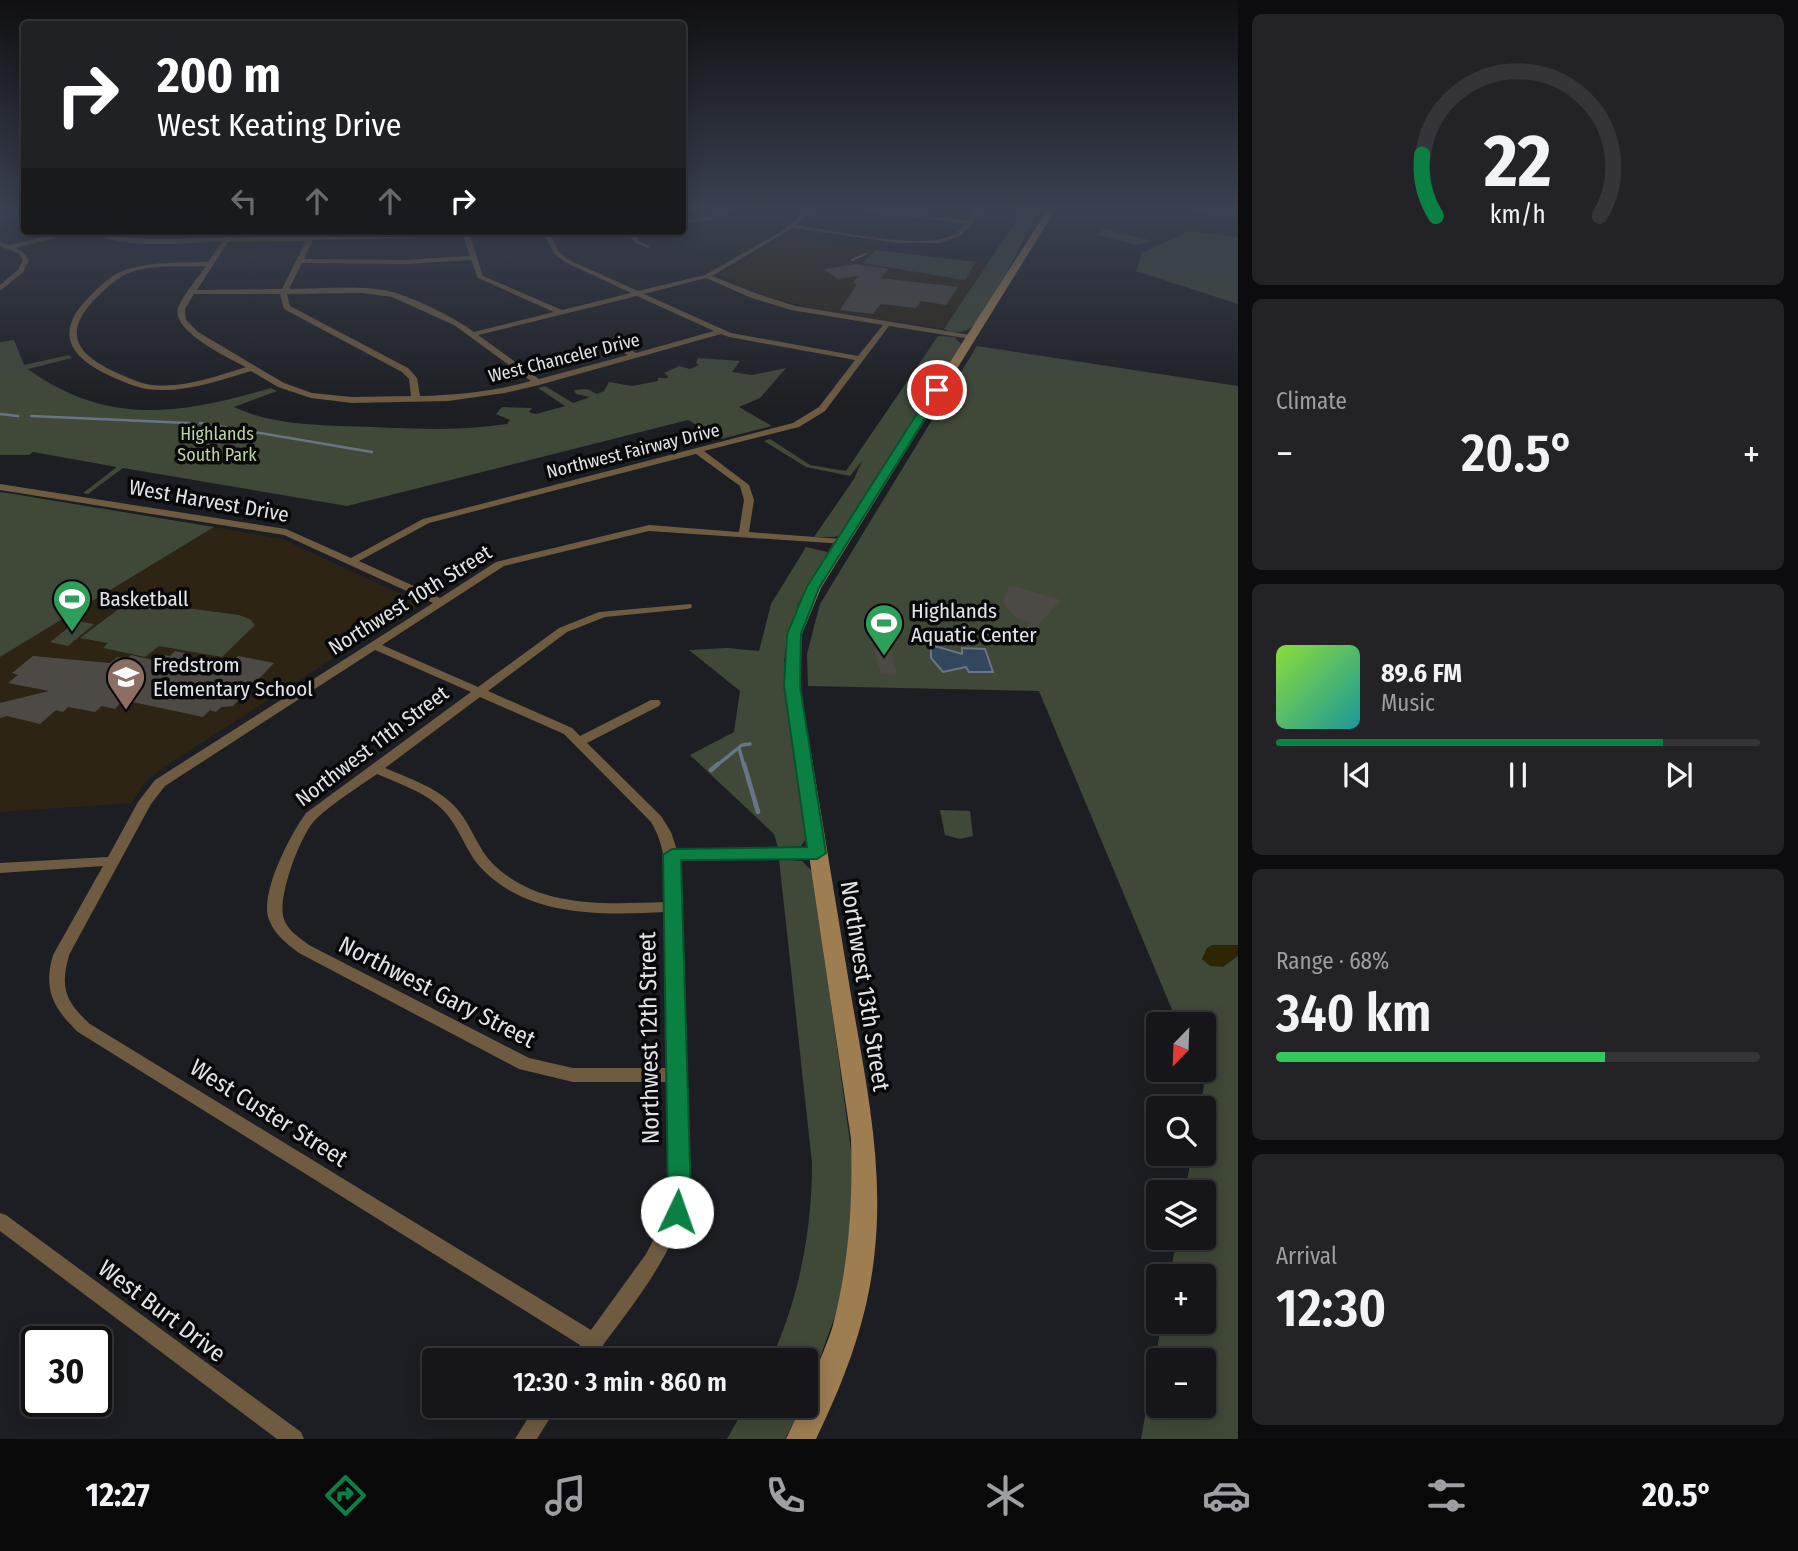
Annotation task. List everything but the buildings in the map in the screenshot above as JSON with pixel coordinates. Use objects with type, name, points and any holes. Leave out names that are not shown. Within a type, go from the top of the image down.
[{"type":"main road","points":[[841,542],[1010,276]]},
{"type":"main road","name":"Northwest 13th Street","points":[[800,1439],[819,1404],[848,1329],[859,1284],[867,1193],[863,1139],[792,686],[791,657],[802,608],[841,542]]},
{"type":"street","points":[[0,289],[13,276]]},
{"type":"street","points":[[115,276],[78,313],[71,327],[73,343],[88,360],[130,382],[152,387],[194,384],[252,368]]},
{"type":"street","name":"West Chanceler Drive","points":[[202,276],[181,309],[184,324],[252,368],[286,387],[311,396],[352,400],[487,394],[539,383],[720,332]]},
{"type":"street","points":[[291,276],[284,291],[284,302],[297,315],[409,373],[413,378],[416,399]]},
{"type":"street","points":[[482,276],[562,312]]},
{"type":"street","points":[[600,276],[720,332],[766,344],[861,359]]},
{"type":"street","points":[[473,334],[703,276]]},
{"type":"street","points":[[710,276],[779,304],[971,337]]},
{"type":"street","points":[[192,292],[362,291],[394,295],[451,320],[539,383]]},
{"type":"street","name":"Northwest Fairway Drive","points":[[352,561],[426,522],[785,429],[814,416],[887,324]]},
{"type":"street","points":[[615,345],[636,356]]},
{"type":"street","points":[[698,451],[744,485],[749,500],[744,534]]},
{"type":"street","name":"West Harvest Drive","points":[[0,487],[298,536],[440,601]]},
{"type":"street","name":"Northwest 10th Street","points":[[114,861],[145,802],[160,783],[500,564],[629,531],[657,528],[841,542]]},
{"type":"street","name":"Northwest 11th Street","points":[[276,920],[273,900],[276,888],[303,826],[321,807],[579,621],[603,614],[687,606]]},
{"type":"street","points":[[373,645],[554,722],[581,741],[656,819],[672,855],[817,853]]},
{"type":"street","points":[[581,741],[655,703]]},
{"type":"street","points":[[375,768],[441,801],[454,814],[487,867],[516,889],[534,897],[574,906],[674,907]]},
{"type":"street","name":"Northwest 12th Street","points":[[589,1348],[664,1240],[677,1212],[679,1198],[672,855]]},
{"type":"street","points":[[0,868],[114,861]]},
{"type":"street","name":"West Custer Street","points":[[114,861],[61,955],[55,972],[54,987],[59,1002],[70,1015],[84,1028],[593,1342]]},
{"type":"street","name":"Northwest Gary Street","points":[[276,920],[283,932],[304,949],[525,1064],[572,1075],[675,1075]]},
{"type":"street","name":"West Burt Drive","points":[[0,1222],[294,1439]]},
{"type":"street","points":[[525,1439],[539,1418]]},
{"type":"shaded area","points":[[722,276],[980,276],[944,329],[814,309],[771,297]]},
{"type":"shaded area","name":"Fredstrom Elementary School","points":[[214,527],[282,539],[420,603],[167,765],[145,782],[131,803],[0,812],[0,657]]},
{"type":"green space","points":[[942,276],[967,276],[965,280]]},
{"type":"green space","points":[[979,276],[1004,276],[986,308],[969,329],[956,332],[944,329]]},
{"type":"green space","points":[[1152,276],[1238,276],[1238,304]]},
{"type":"green space","points":[[938,336],[954,337],[961,344],[841,534],[835,537],[814,537],[854,479],[862,461],[850,476],[806,467],[764,441],[770,439],[810,465],[846,471]]},
{"type":"green space","name":"Highlands South Park","points":[[14,340],[24,365],[69,355],[72,358],[28,369],[58,388],[87,400],[116,407],[176,409],[271,388],[277,391],[234,407],[250,414],[284,422],[320,425],[456,429],[507,424],[510,420],[496,414],[502,407],[532,408],[529,412],[536,414],[565,406],[538,388],[545,386],[573,403],[590,397],[576,394],[574,390],[587,389],[597,394],[604,391],[609,382],[632,386],[658,381],[658,378],[667,378],[664,373],[679,366],[690,369],[699,365],[696,363],[698,358],[740,361],[732,372],[752,375],[786,368],[760,398],[739,407],[772,426],[721,439],[688,420],[347,506],[123,468],[88,494],[83,493],[117,467],[33,452],[29,455],[0,455],[0,342]]},
{"type":"green space","points":[[977,346],[1238,386],[1238,1439],[1141,1439],[1146,1411],[1146,1418],[1216,1418],[1216,1348],[1157,1348],[1160,1334],[1216,1334],[1216,1264],[1172,1264],[1175,1250],[1216,1250],[1216,1180],[1187,1180],[1190,1166],[1216,1166],[1216,1096],[1202,1096],[1202,1082],[1216,1082],[1216,1012],[1173,1012],[1039,691],[808,686],[807,654],[820,604]]},
{"type":"green space","points":[[0,492],[7,493],[214,527],[0,657]]},
{"type":"green space","points":[[806,547],[828,552],[798,603],[784,660],[807,837],[801,846],[778,848],[774,834],[690,755],[734,732],[740,691],[689,650],[727,648],[759,651],[771,604]]},
{"type":"green space","points":[[141,602],[239,615],[250,619],[255,625],[222,657],[159,646],[145,657],[103,648],[108,643],[80,638],[120,608]]},
{"type":"green space","name":"Basketball","points":[[77,621],[94,624],[68,646],[50,642]]},
{"type":"green space","points":[[940,810],[970,811],[973,836],[960,839],[945,835]]},
{"type":"green space","points":[[779,859],[802,861],[813,872],[852,1157],[855,1199],[844,1291],[818,1363],[818,1348],[776,1348],[802,1264],[810,1214],[812,1163]]},
{"type":"green space","points":[[739,1418],[796,1418],[785,1439],[727,1439]]},
{"type":"sand","points":[[1212,945],[1238,945],[1238,956],[1223,967],[1210,966],[1202,959],[1207,948]]},
{"type":"water","points":[[931,645],[962,654],[962,648],[985,649],[993,672],[969,672],[966,667],[943,672],[931,658]]},
{"type":"waterway","points":[[0,414],[18,416]]},
{"type":"waterway","points":[[31,416],[189,423]]},
{"type":"waterway","points":[[200,423],[372,452]]},
{"type":"waterway","points":[[716,766],[742,745],[750,744]]},
{"type":"waterway","points":[[739,748],[744,766]]},
{"type":"waterway","points":[[711,770],[718,764]]},
{"type":"waterway","points":[[744,764],[758,812]]},
{"type":"place","name":"Basketball","points":[[72,633]]},
{"type":"place","name":"Highlands Aquatic Center","points":[[884,657]]},
{"type":"place","name":"Fredstrom Elementary School","points":[[126,711]]},
{"type":"route","points":[[677,1212],[679,1198],[672,855],[817,853],[792,686],[794,634],[802,608],[813,588],[937,390]]}]
